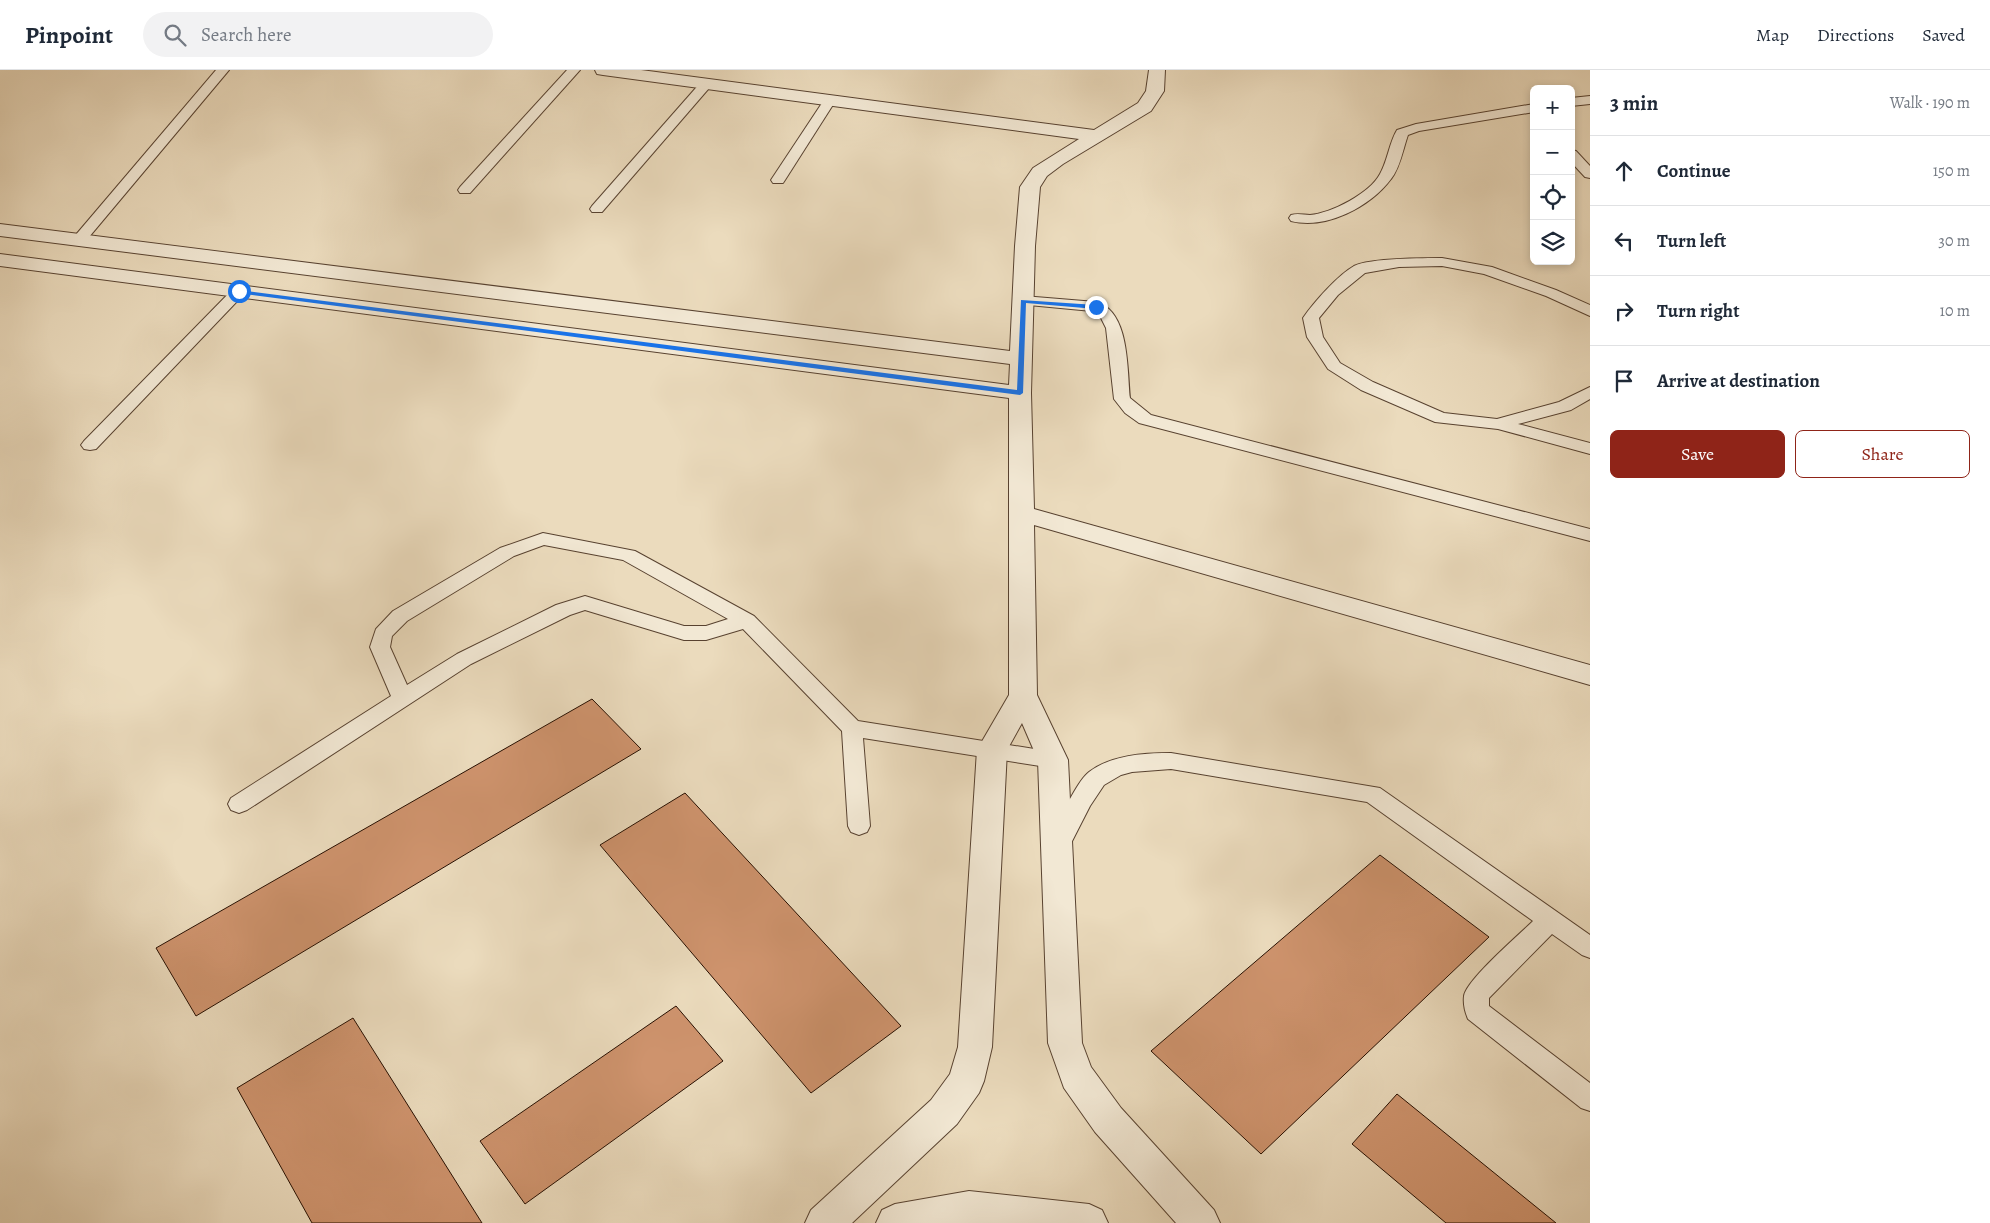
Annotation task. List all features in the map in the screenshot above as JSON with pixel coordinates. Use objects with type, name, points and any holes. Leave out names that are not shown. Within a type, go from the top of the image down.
[{"type":"street","points":[[603,70],[1098,136]]},
{"type":"street","points":[[1157,70],[1155,91],[1145,107],[1056,160],[1040,172],[1030,187],[1020,393],[1022,695],[1053,760],[1065,1042],[1077,1076],[1108,1120],[1201,1223]]},
{"type":"street","points":[[0,230],[1021,358]]},
{"type":"street","points":[[0,260],[1020,393]]},
{"type":"street","points":[[1020,513],[1590,675]]},
{"type":"street","points":[[824,1223],[944,1112],[966,1081],[975,1047],[992,750],[1022,695]]},
{"type":"street","points":[[895,1223],[969,1210],[1089,1223]]},
{"type":"lane","points":[[80,240],[223,70]]},
{"type":"lane","points":[[465,190],[574,70]]},
{"type":"lane","points":[[597,209],[706,84]]},
{"type":"lane","points":[[778,180],[830,100]]},
{"type":"lane","points":[[1575,102],[1590,100]]},
{"type":"lane","points":[[1296,218],[1312,219],[1341,211],[1366,197],[1386,177],[1402,133],[1416,128],[1530,110]]},
{"type":"lane","points":[[1575,158],[1590,174]]},
{"type":"lane","points":[[1590,311],[1551,293],[1487,270],[1442,262],[1399,262],[1360,269],[1333,292],[1312,318],[1315,337],[1334,366],[1367,386],[1442,418],[1497,424],[1590,449]]},
{"type":"lane","points":[[90,445],[239,291]]},
{"type":"lane","points":[[1023,301],[1096,307],[1107,315],[1114,328],[1122,399],[1130,409],[1145,419],[1590,535]]},
{"type":"lane","points":[[1497,424],[1565,406],[1590,392]]},
{"type":"lane","points":[[403,699],[380,647],[384,634],[400,616],[507,552],[543,539],[628,556],[747,621],[852,728],[1053,760]]},
{"type":"lane","points":[[239,804],[464,659],[562,610],[585,603],[684,633],[706,633],[747,621]]},
{"type":"lane","points":[[852,728],[859,826]]},
{"type":"lane","points":[[1057,848],[1094,780],[1117,768],[1144,761],[1171,761],[1372,794],[1590,948]]},
{"type":"lane","points":[[1550,920],[1482,987],[1476,996],[1476,1011],[1590,1099]]},
{"type":"building","points":[[592,699],[641,749],[196,1016],[156,948]]},
{"type":"building","points":[[685,793],[901,1026],[811,1093],[600,845]]},
{"type":"building","points":[[1380,855],[1489,937],[1261,1154],[1151,1051]]},
{"type":"building","points":[[676,1006],[723,1061],[525,1204],[480,1141]]},
{"type":"building","points":[[353,1018],[482,1223],[312,1223],[237,1088]]},
{"type":"building","points":[[1397,1094],[1556,1223],[1446,1223],[1352,1144]]},
{"type":"route","points":[[239,291],[1020,393],[1023,301],[1096,307]]}]
